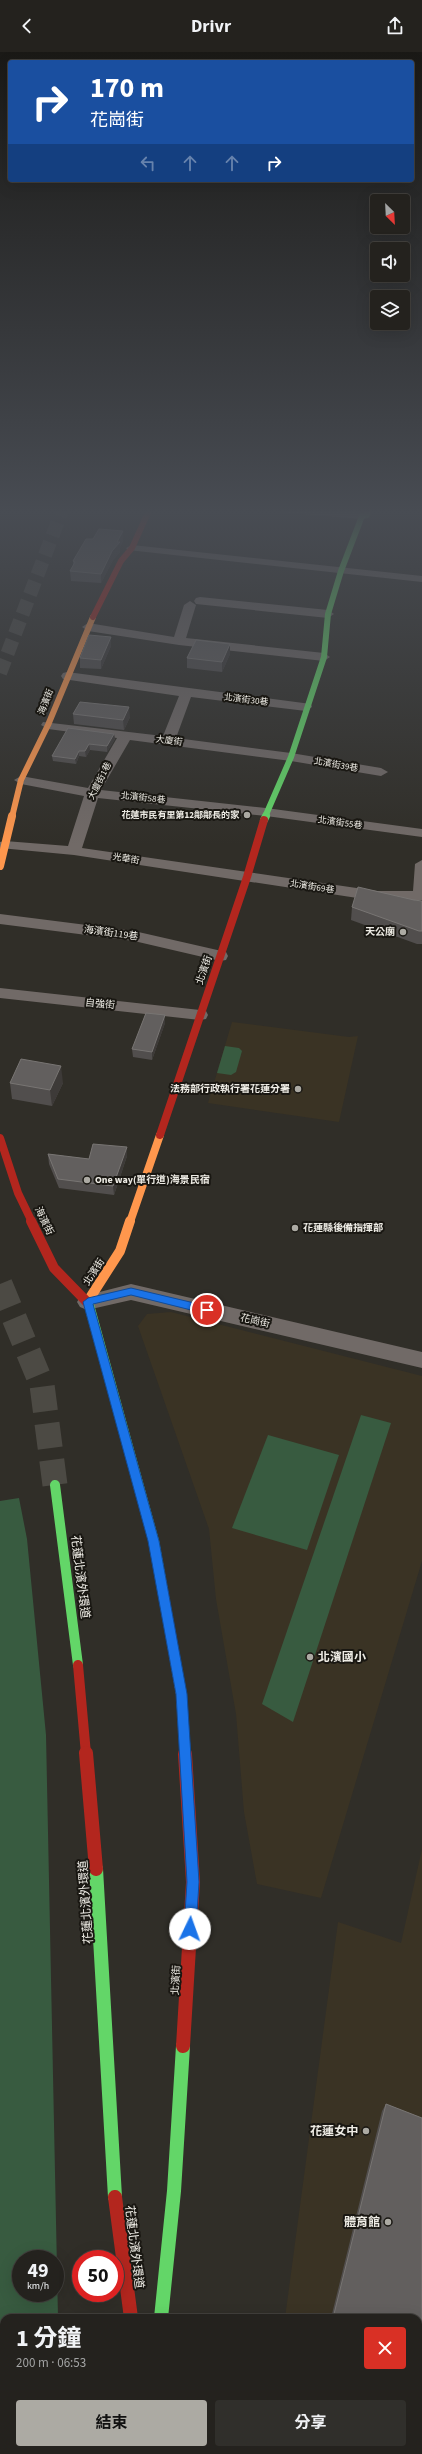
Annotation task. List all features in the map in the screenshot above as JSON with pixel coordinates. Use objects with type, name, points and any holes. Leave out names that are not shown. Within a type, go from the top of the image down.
[{"type":"main road","name":"海濱街","points":[[0,866],[21,780],[48,725],[91,620]]},
{"type":"main road","name":"北濱街","points":[[161,2314],[174,2192],[193,1882],[181,1694],[154,1541],[88,1302],[120,1251],[248,877],[266,812],[291,757],[306,707],[324,657],[327,620]]},
{"type":"main road","name":"海濱街","points":[[0,1138],[18,1193],[54,1268],[88,1302]]},
{"type":"main road","name":"花蓮北濱外環道","points":[[56,1485],[75,1634],[92,1822],[116,2207],[130,2314]]},
{"type":"street","points":[[179,641],[188,620]]},
{"type":"street","points":[[88,627],[179,641],[324,657]]},
{"type":"street","name":"北濱街30巷","points":[[67,676],[186,693],[306,707]]},
{"type":"street","points":[[168,740],[186,693]]},
{"type":"street","name":"大廈街","points":[[48,725],[291,757]]},
{"type":"street","name":"大廈街1巷","points":[[74,851],[92,793],[125,736]]},
{"type":"street","name":"北濱街39巷","points":[[291,757],[381,772]]},
{"type":"street","name":"北濱街58巷","points":[[21,780],[92,793],[266,812]]},
{"type":"street","name":"北濱街55巷","points":[[266,812],[418,833]]},
{"type":"street","name":"光華街","points":[[5,845],[74,851],[248,877]]},
{"type":"street","name":"北濱街69巷","points":[[248,877],[377,896],[420,896],[422,864]]},
{"type":"street","name":"海濱街119巷","points":[[0,919],[134,936],[220,956]]},
{"type":"street","name":"自強街","points":[[0,993],[200,1015]]},
{"type":"street","name":"花崗街","points":[[88,1302],[131,1292],[422,1360]]},
{"type":"shaded area","points":[[232,1022],[349,1037],[358,1036],[339,1122],[208,1103]]},
{"type":"shaded area","name":"北濱國小","points":[[171,1312],[422,1376],[422,1561],[321,1898],[257,1884],[244,1812],[236,1714],[216,1599],[209,1529],[138,1326],[147,1314]]},
{"type":"shaded area","name":"花蓮女中","points":[[422,1849],[422,2314],[286,2314],[338,1922],[401,1943]]},
{"type":"green space","points":[[225,1046],[239,1048],[242,1051],[236,1072],[231,1075],[217,1073]]},
{"type":"green space","points":[[361,1415],[391,1423],[293,1722],[262,1704]]},
{"type":"green space","points":[[268,1435],[339,1455],[307,1550],[232,1528]]},
{"type":"green space","points":[[19,1498],[27,1539],[46,1735],[57,2250],[12,2250],[12,2302],[58,2302],[58,2314],[0,2314],[0,1501]]},
{"type":"building","points":[[89,635],[111,637],[101,660],[80,658]]},
{"type":"building","points":[[196,640],[230,644],[222,662],[187,658]]},
{"type":"building","points":[[80,702],[129,707],[123,720],[73,714]]},
{"type":"building","points":[[68,728],[114,734],[107,746],[89,744],[85,751],[79,751],[75,759],[52,756]]},
{"type":"building","points":[[358,887],[422,901],[422,931],[352,907]]},
{"type":"building","points":[[146,1013],[165,1015],[152,1052],[132,1049]]},
{"type":"building","points":[[21,1059],[61,1066],[50,1090],[10,1083]]},
{"type":"building","points":[[93,1144],[127,1147],[113,1186],[58,1179],[48,1154],[89,1159]]},
{"type":"building","name":"體育館","points":[[386,2104],[422,2118],[422,2314],[334,2314]]},
{"type":"tunnel","points":[[0,673],[20,620]]},
{"type":"tunnel","points":[[0,1284],[42,1385],[55,1485]]},
{"type":"traffic: fast","points":[[264,820],[291,757],[324,657],[327,620]]},
{"type":"traffic: fast","points":[[88,1301],[154,1541],[161,1580]]},
{"type":"traffic: fast","points":[[55,1485],[78,1665]]},
{"type":"traffic: fast","points":[[96,1869],[115,2197]]},
{"type":"traffic: fast","points":[[161,2314],[174,2191],[183,2046]]},
{"type":"traffic: slow","points":[[0,866],[21,780],[48,725],[92,620]]},
{"type":"traffic: slow","points":[[88,1301],[120,1251],[160,1135]]},
{"type":"traffic: slow","points":[[161,1580],[181,1694],[185,1754]]},
{"type":"traffic: jam","points":[[160,1135],[247,877],[264,820]]},
{"type":"traffic: jam","points":[[0,1138],[18,1193],[54,1268],[87,1302]]},
{"type":"traffic: jam","points":[[78,1665],[96,1869]]},
{"type":"traffic: jam","points":[[183,2046],[193,1882],[185,1754]]},
{"type":"traffic: jam","points":[[115,2197],[130,2314]]},
{"type":"place","name":"花蓮市民有里第12鄰鄰長的家","points":[[247,815]]},
{"type":"place","name":"天公廟","points":[[403,932]]},
{"type":"place","name":"法務部行政執行署花蓮分署","points":[[298,1089]]},
{"type":"place","name":"One way(單行道)海景民宿","points":[[87,1180]]},
{"type":"place","name":"花蓮縣後備指揮部","points":[[295,1228]]},
{"type":"place","name":"北濱國小","points":[[310,1657]]},
{"type":"place","name":"花蓮女中","points":[[366,2131]]},
{"type":"place","name":"體育館","points":[[388,2222]]},
{"type":"route","points":[[190,1929],[193,1882],[181,1694],[154,1541],[88,1302],[131,1292],[207,1310]]}]
